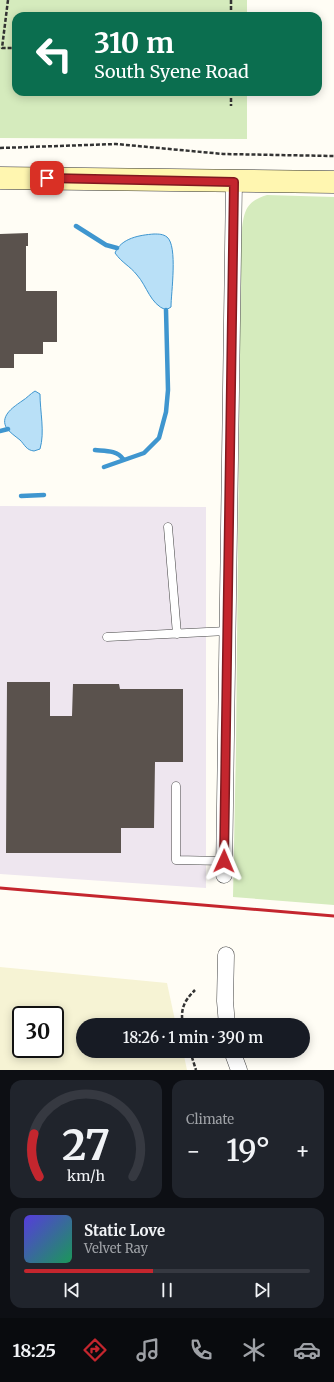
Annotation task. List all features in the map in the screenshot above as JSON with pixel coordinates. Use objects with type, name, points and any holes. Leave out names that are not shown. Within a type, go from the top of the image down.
[{"type":"street","points":[[0,178],[334,182]]},
{"type":"street","points":[[224,868],[234,182]]},
{"type":"street","points":[[226,955],[225,1001],[226,1018]]},
{"type":"street","points":[[235,1058],[239,1070]]},
{"type":"lane","points":[[168,527],[177,634]]},
{"type":"lane","points":[[107,637],[227,631]]},
{"type":"lane","points":[[176,786],[176,860],[224,868]]},
{"type":"path","points":[[8,0],[2,48],[12,48]]},
{"type":"path","points":[[231,0],[231,12]]},
{"type":"path","points":[[231,96],[231,106]]},
{"type":"path","points":[[0,148],[116,144],[223,154],[334,156]]},
{"type":"path","points":[[182,1018],[185,1000],[196,990]]},
{"type":"path","points":[[192,1058],[196,1070]]},
{"type":"shaded area","points":[[0,506],[206,507],[206,888],[0,874]]},
{"type":"shaded area","points":[[0,967],[167,983],[174,1018],[76,1018],[76,1058],[184,1058],[187,1070],[0,1070]]},
{"type":"green space","points":[[0,0],[247,0],[247,12],[12,12],[12,96],[247,96],[247,139],[0,138]]},
{"type":"green space","points":[[267,195],[334,197],[334,905],[233,897],[241,236],[246,210],[253,201]]},
{"type":"water","points":[[154,234],[167,237],[172,250],[173,270],[171,307],[166,310],[156,304],[137,275],[115,253],[122,244],[132,238]]},
{"type":"water","points":[[35,391],[40,394],[42,436],[40,449],[34,451],[27,448],[10,432],[6,427],[5,419],[9,411]]},
{"type":"building","points":[[28,233],[28,246],[26,246],[26,291],[57,291],[57,342],[43,342],[43,354],[14,354],[14,368],[0,368],[0,234]]},
{"type":"building","points":[[7,682],[50,682],[50,716],[72,716],[73,684],[119,684],[120,689],[183,689],[183,762],[155,762],[154,828],[121,828],[121,853],[6,853]]},
{"type":"waterway","points":[[76,226],[106,245],[117,248]]},
{"type":"waterway","points":[[104,467],[144,453],[159,438],[166,412],[168,390],[166,310]]},
{"type":"waterway","points":[[0,431],[8,429]]},
{"type":"waterway","points":[[95,450],[114,452],[123,459]]},
{"type":"waterway","points":[[21,496],[44,495]]},
{"type":"railway","points":[[0,888],[334,916]]},
{"type":"route","points":[[47,178],[234,182],[224,861]]}]
